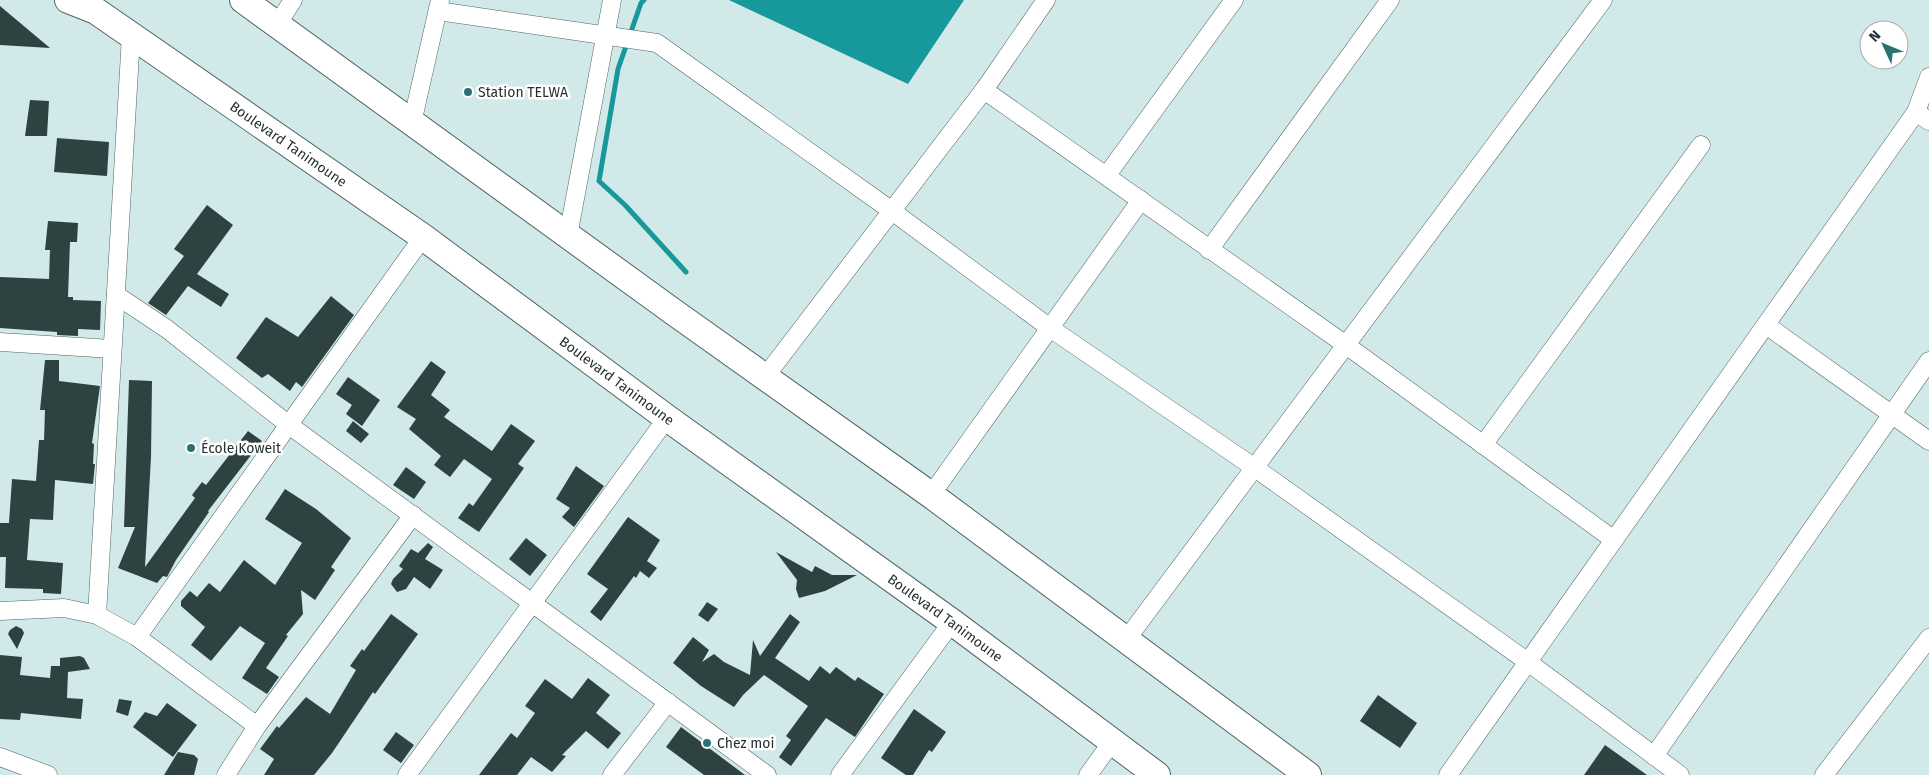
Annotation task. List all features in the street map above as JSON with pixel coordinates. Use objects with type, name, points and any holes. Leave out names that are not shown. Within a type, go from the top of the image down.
[{"type":"main road","name":"Boulevard Tanimoune","points":[[68,0],[96,12],[423,237],[666,418],[952,622],[1157,775]]},
{"type":"main road","points":[[242,0],[931,495],[1308,775]]},
{"type":"street","points":[[277,25],[292,0]]},
{"type":"street","points":[[568,236],[612,0]]},
{"type":"street","points":[[766,377],[984,90],[1046,0]]},
{"type":"street","points":[[1107,175],[1234,0]]},
{"type":"street","points":[[1209,250],[1390,0]]},
{"type":"street","points":[[1126,640],[1603,0]]},
{"type":"street","points":[[412,123],[439,6],[657,43],[892,211],[1050,328],[1255,468],[1528,662],[1680,775]]},
{"type":"street","points":[[97,615],[131,36]]},
{"type":"street","points":[[1448,775],[1766,326],[1923,116],[1929,77]]},
{"type":"street","points":[[984,90],[1346,345],[1614,540]]},
{"type":"street","points":[[1483,445],[1701,145]]},
{"type":"street","points":[[931,495],[1141,200]]},
{"type":"street","points":[[137,637],[423,237]]},
{"type":"street","points":[[116,294],[167,329],[289,425],[767,775]]},
{"type":"street","points":[[1766,326],[1929,441]]},
{"type":"street","points":[[0,342],[112,349]]},
{"type":"street","points":[[1654,756],[1929,361]]},
{"type":"street","points":[[407,775],[666,418]]},
{"type":"street","points":[[226,775],[257,726],[413,515]]},
{"type":"street","points":[[0,611],[64,608],[97,615],[137,637],[257,726]]},
{"type":"street","points":[[840,775],[952,622]]},
{"type":"street","points":[[1824,775],[1929,638]]},
{"type":"street","points":[[612,775],[668,702]]},
{"type":"street","points":[[1088,775],[1112,742]]},
{"type":"street","points":[[0,757],[48,775]]},
{"type":"water","points":[[729,0],[964,0],[908,84]]},
{"type":"building","points":[[0,6],[50,48],[0,45]]},
{"type":"building","points":[[30,100],[49,101],[47,136],[25,136]]},
{"type":"building","points":[[57,138],[109,142],[107,176],[54,172]]},
{"type":"building","points":[[207,205],[233,225],[197,274],[229,294],[221,307],[188,286],[166,315],[148,303],[184,256],[174,249]]},
{"type":"building","points":[[48,221],[78,223],[77,242],[70,242],[68,297],[73,297],[73,300],[101,301],[100,330],[78,329],[78,336],[57,335],[57,332],[0,328],[0,277],[49,279],[50,250],[45,250]]},
{"type":"building","points":[[331,296],[354,315],[302,387],[296,382],[290,391],[268,374],[262,378],[236,358],[266,317],[298,337]]},
{"type":"building","points":[[45,360],[59,360],[59,381],[100,386],[92,443],[94,444],[93,464],[95,464],[93,484],[55,480],[53,520],[30,519],[27,560],[63,563],[61,594],[43,593],[43,589],[5,588],[6,557],[0,557],[0,523],[9,523],[12,479],[36,481],[39,440],[44,440],[45,410],[40,410]]},
{"type":"building","points":[[431,361],[446,372],[431,395],[450,410],[444,417],[492,451],[511,424],[535,441],[518,464],[524,468],[479,532],[458,518],[469,503],[473,506],[492,479],[464,459],[450,477],[434,465],[441,456],[409,429],[416,419],[397,407]]},
{"type":"building","points":[[348,377],[380,400],[362,426],[346,414],[352,405],[336,394]]},
{"type":"building","points":[[129,380],[152,381],[151,457],[145,567],[195,498],[192,495],[202,482],[206,485],[248,431],[262,441],[208,511],[167,577],[163,576],[157,583],[118,568],[135,527],[124,527]]},
{"type":"building","points":[[353,421],[369,434],[361,443],[346,431]]},
{"type":"building","points":[[576,466],[604,486],[574,527],[562,517],[570,508],[556,499]]},
{"type":"building","points":[[406,467],[426,482],[414,499],[393,485]]},
{"type":"building","points":[[285,489],[316,509],[351,538],[331,567],[335,570],[315,600],[301,590],[303,614],[286,635],[288,636],[266,668],[279,677],[267,694],[242,678],[265,643],[240,626],[211,661],[191,645],[205,627],[181,606],[181,601],[190,591],[197,597],[209,583],[220,592],[244,560],[275,585],[302,543],[265,519]]},
{"type":"building","points":[[628,517],[660,540],[647,561],[657,568],[649,578],[640,571],[636,578],[634,576],[601,621],[590,612],[608,589],[587,574]]},
{"type":"building","points":[[526,538],[547,555],[530,576],[509,559]]},
{"type":"building","points":[[428,543],[433,547],[425,559],[443,570],[430,589],[414,577],[406,589],[397,592],[391,584],[393,579],[403,569],[399,566],[411,549],[418,553]]},
{"type":"building","points":[[776,552],[812,572],[815,566],[832,575],[857,575],[825,591],[799,598],[796,589],[797,580]]},
{"type":"building","points":[[707,602],[718,609],[708,622],[698,615]]},
{"type":"building","points":[[391,614],[418,634],[375,694],[373,692],[332,753],[314,775],[264,775],[274,759],[260,749],[277,726],[279,728],[306,697],[330,714],[356,670],[350,666],[362,649],[364,651]]},
{"type":"building","points":[[790,614],[800,622],[775,658],[809,681],[820,666],[830,674],[836,667],[855,681],[858,677],[884,694],[855,737],[826,718],[791,766],[779,757],[791,740],[786,736],[808,706],[764,675],[743,695],[734,707],[701,686],[673,663],[693,637],[709,650],[702,662],[714,654],[724,662],[750,675],[753,640],[760,656]]},
{"type":"building","points":[[16,626],[22,629],[24,633],[17,649],[8,634]]},
{"type":"building","points":[[0,655],[22,657],[20,675],[50,678],[51,666],[60,666],[60,658],[80,656],[84,658],[90,669],[68,672],[67,698],[83,699],[81,719],[21,713],[20,720],[0,719]]},
{"type":"building","points":[[588,678],[610,695],[596,713],[621,733],[608,749],[586,731],[562,755],[566,756],[552,772],[531,757],[517,775],[479,775],[511,733],[517,738],[535,713],[525,706],[545,679],[572,699]]},
{"type":"building","points":[[1378,695],[1417,723],[1400,748],[1360,721]]},
{"type":"building","points":[[119,699],[132,701],[128,716],[116,712]]},
{"type":"building","points":[[167,703],[197,725],[173,757],[133,727],[145,712],[157,716]]},
{"type":"building","points":[[914,709],[946,732],[932,752],[929,750],[913,775],[906,775],[881,758]]},
{"type":"building","points":[[681,727],[745,775],[704,775],[666,747]]},
{"type":"building","points":[[396,732],[414,745],[401,763],[383,750]]},
{"type":"building","points":[[1605,745],[1647,775],[1584,775]]},
{"type":"building","points":[[178,752],[194,755],[198,759],[194,775],[164,775]]},
{"type":"waterway","points":[[644,0],[641,3],[618,69],[599,181],[625,205],[686,272]]},
{"type":"place","name":"Station TELWA","points":[[468,92]]},
{"type":"place","name":"École Koweit","points":[[191,448]]},
{"type":"place","name":"Chez moi","points":[[707,743]]}]
